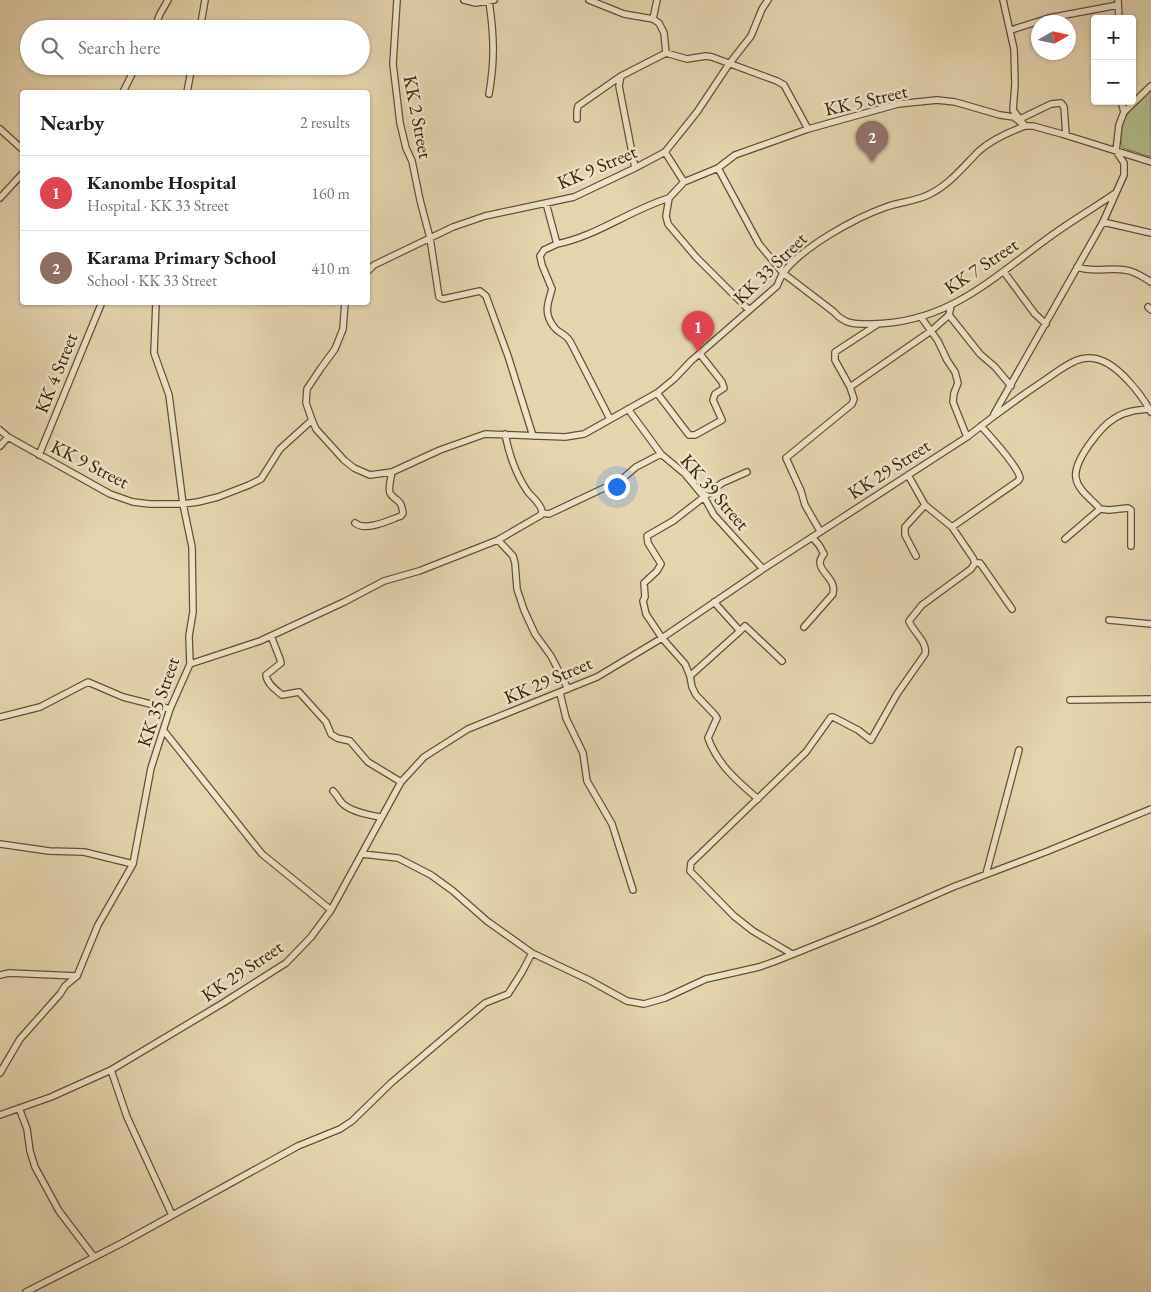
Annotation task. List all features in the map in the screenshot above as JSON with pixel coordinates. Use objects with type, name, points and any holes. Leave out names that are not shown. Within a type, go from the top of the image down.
[{"type":"street","points":[[158,20],[168,0]]},
{"type":"street","points":[[202,20],[205,0]]},
{"type":"street","name":"KK 2 Street","points":[[397,0],[393,64],[400,123],[406,148],[412,161],[430,238],[439,296],[441,298],[480,291],[486,296],[508,356],[533,436]]},
{"type":"street","points":[[464,0],[476,3],[492,1],[493,72],[489,94]]},
{"type":"street","points":[[589,0],[624,14],[653,19],[662,27],[666,53]]},
{"type":"street","points":[[653,19],[657,0]]},
{"type":"street","name":"KK 9 Street","points":[[370,269],[374,265],[430,238],[485,216],[574,197],[666,152],[751,36],[762,9],[768,0]]},
{"type":"street","points":[[1003,0],[1014,49],[1015,84],[1013,110],[1025,126]]},
{"type":"street","points":[[1011,30],[1049,18],[1118,2],[1119,15]]},
{"type":"street","points":[[577,119],[578,106],[621,76],[666,53],[687,59],[712,56],[778,81],[784,85],[808,129]]},
{"type":"street","points":[[123,90],[131,75]]},
{"type":"street","points":[[187,90],[190,75]]},
{"type":"street","points":[[621,76],[619,86],[635,168]]},
{"type":"street","points":[[992,416],[1011,386],[1103,222],[1124,175],[1124,163],[1116,150],[1118,125],[1124,112],[1151,86]]},
{"type":"street","name":"KK 5 Street","points":[[684,182],[718,168],[735,155],[808,129],[898,104],[937,100],[955,102],[1000,115],[1014,117],[1025,126],[1033,126],[1066,135],[1151,162]]},
{"type":"street","points":[[1020,119],[1051,104],[1061,103],[1064,107],[1066,135]]},
{"type":"street","points":[[1122,105],[1124,112]]},
{"type":"street","name":"KK 33 Street","points":[[312,420],[316,429],[344,460],[354,468],[370,474],[392,472],[440,450],[485,434],[565,437],[584,434],[657,393],[777,286],[783,273],[801,255],[821,241],[861,217],[886,207],[929,195],[958,174],[980,150],[1002,135],[1025,126]]},
{"type":"street","points":[[0,129],[20,147]]},
{"type":"street","points":[[610,419],[571,342],[567,336],[553,326],[546,306],[552,289],[540,256],[544,250],[557,244],[612,224],[654,203],[669,198],[684,182],[666,152]]},
{"type":"street","name":"KK 7 Street","points":[[718,168],[759,244],[783,273],[834,312],[841,320],[856,324],[878,324],[921,317],[951,306],[979,290],[1044,240],[1114,194]]},
{"type":"street","points":[[0,198],[20,176]]},
{"type":"street","points":[[669,198],[666,216],[668,224],[696,257],[749,310]]},
{"type":"street","points":[[546,203],[557,244]]},
{"type":"street","points":[[1103,222],[1151,233]]},
{"type":"street","points":[[1077,267],[1087,270],[1124,269],[1134,272],[1151,282]]},
{"type":"street","points":[[1004,272],[1035,314],[1046,324]]},
{"type":"street","name":"KK 4 Street","points":[[39,455],[101,305]]},
{"type":"street","name":"KK 35 Street","points":[[0,1073],[20,1039],[65,986],[77,976],[98,925],[133,864],[152,768],[170,709],[190,664],[190,636],[193,612],[192,547],[183,504],[169,395],[154,353],[156,305]]},
{"type":"street","points":[[312,420],[306,403],[307,389],[336,349],[342,329],[345,305]]},
{"type":"street","points":[[850,388],[931,331],[949,315],[951,306]]},
{"type":"street","points":[[949,315],[980,354],[995,367],[1011,386]]},
{"type":"street","points":[[921,317],[955,372],[958,383],[953,402],[966,437]]},
{"type":"street","points":[[820,531],[805,505],[801,491],[786,459],[852,404],[854,399],[835,360],[835,352],[878,324]]},
{"type":"street","points":[[657,393],[689,435],[694,435],[722,420],[713,400],[716,394],[724,388],[722,382],[700,354]]},
{"type":"street","name":"KK 29 Street","points":[[0,1115],[51,1097],[111,1070],[190,1024],[286,963],[311,937],[331,910],[380,817],[401,782],[424,757],[468,729],[597,677],[662,638],[820,531],[966,437],[992,416],[1067,366],[1083,358],[1096,358],[1116,370],[1132,386],[1150,410]]},
{"type":"street","name":"KK 39 Street","points":[[628,409],[661,454],[685,474],[704,497],[714,515],[763,569]]},
{"type":"street","points":[[1131,546],[1131,510],[1128,508],[1100,509],[1080,489],[1076,480],[1076,473],[1083,455],[1112,420],[1129,412],[1150,410]]},
{"type":"street","name":"KK 9 Street","points":[[0,430],[8,437],[110,494],[133,502],[183,504],[218,497],[261,479],[280,449],[312,420]]},
{"type":"street","points":[[952,527],[1018,482],[1020,478],[1011,460],[981,426]]},
{"type":"street","points":[[506,434],[513,463],[528,492],[541,507],[542,513]]},
{"type":"street","points":[[0,446],[8,437]]},
{"type":"street","points":[[190,664],[270,636],[344,602],[384,581],[419,571],[498,540],[542,513],[549,514],[554,512],[621,480],[636,467],[661,454]]},
{"type":"street","points":[[355,523],[363,527],[370,526],[401,516],[403,513],[400,502],[390,493],[392,472]]},
{"type":"street","points":[[747,472],[722,483],[673,521],[647,536],[648,543],[661,564],[658,571],[644,583],[644,608],[647,617],[662,638],[685,664],[696,695],[717,718],[708,738],[710,744],[728,773],[758,799]]},
{"type":"street","points":[[908,475],[925,505],[952,527],[975,563]]},
{"type":"street","points":[[916,556],[905,527],[925,505]]},
{"type":"street","points":[[1065,540],[1100,509]]},
{"type":"street","points":[[804,627],[833,594],[834,588],[822,570],[820,563],[821,557],[824,554],[823,551],[812,537]]},
{"type":"street","points":[[498,540],[513,556],[517,589],[524,610],[535,634],[551,656],[568,689]]},
{"type":"street","points":[[975,563],[980,563],[1012,609]]},
{"type":"street","points":[[792,954],[753,931],[734,916],[690,870],[691,863],[806,752],[831,717],[858,730],[871,740],[897,694],[926,650],[924,643],[914,631],[909,621],[922,605],[971,569],[975,563]]},
{"type":"street","points":[[714,602],[740,631]]},
{"type":"street","points":[[1109,620],[1151,624]]},
{"type":"street","points":[[690,676],[745,626],[782,661]]},
{"type":"street","points":[[270,636],[280,659],[280,663],[266,675],[267,680],[274,688],[282,695],[298,692],[326,722],[331,734],[337,738],[350,741],[368,762],[401,782]]},
{"type":"street","points":[[0,717],[40,707],[88,682],[123,697],[170,709]]},
{"type":"street","points":[[560,693],[566,718],[583,753],[587,781],[612,824],[633,890]]},
{"type":"street","points":[[1070,700],[1151,699]]},
{"type":"street","points":[[164,731],[262,854],[331,910]]},
{"type":"street","points":[[986,874],[1020,750]]},
{"type":"street","points":[[333,791],[346,806],[380,817]]},
{"type":"street","points":[[362,854],[398,858],[431,875],[487,921],[532,953],[589,980],[627,1002],[644,1004],[665,998],[706,979],[759,967],[873,922],[953,887],[1151,810]]},
{"type":"street","points":[[0,844],[49,851],[84,852],[133,864]]},
{"type":"street","points":[[26,1292],[298,1146],[340,1129],[352,1121],[391,1083],[485,1003],[508,994],[532,953]]},
{"type":"street","points":[[0,975],[9,972],[77,976]]},
{"type":"street","points":[[111,1070],[126,1117],[172,1215]]},
{"type":"street","points":[[19,1108],[27,1129],[30,1151],[35,1167],[59,1210],[94,1257]]},
{"type":"green space","points":[[1151,90],[1151,157],[1123,148],[1121,144],[1122,126],[1136,104]]},
{"type":"place","name":"Karama Primary School","points":[[872,162]]},
{"type":"place","name":"Kanombe Hospital","points":[[698,352]]}]
